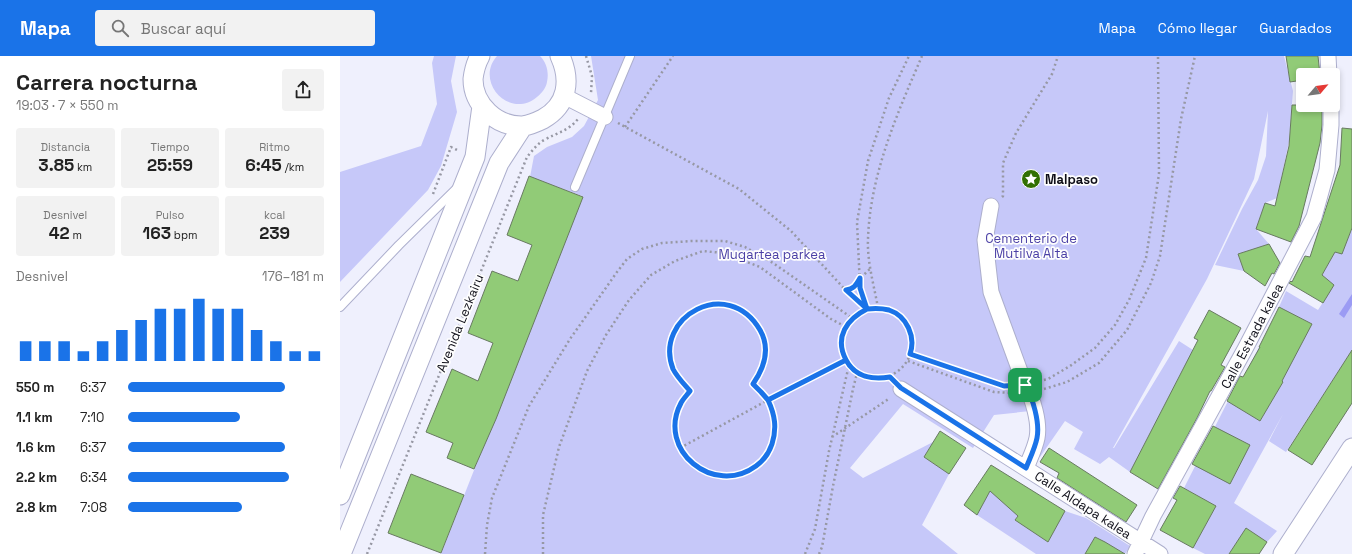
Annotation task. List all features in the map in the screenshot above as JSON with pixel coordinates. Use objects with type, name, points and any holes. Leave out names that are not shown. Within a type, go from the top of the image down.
[{"type":"street","points":[[480,56],[475,66],[473,80],[476,94],[482,106],[494,118],[500,121],[508,124],[523,126],[537,123],[549,116],[564,96],[566,80],[564,66],[560,56]]},
{"type":"street","points":[[1328,56],[1329,68]]},
{"type":"street","points":[[564,96],[606,117]]},
{"type":"street","points":[[340,494],[475,157],[482,106]]},
{"type":"street","name":"Calle Estrada kalea","points":[[1138,548],[1153,516],[1246,349],[1314,217],[1327,170],[1331,112]]},
{"type":"street","name":"Avenida Lezkairu","points":[[341,554],[498,163],[523,126]]},
{"type":"street","name":"Calle Aldapa kalea","points":[[991,206],[985,240],[991,292],[1027,390],[1036,420],[1037,437],[1026,468]]},
{"type":"street","name":"Calle Aldapa kalea","points":[[901,388],[1026,468],[1138,548],[1160,554]]},
{"type":"street","points":[[1283,554],[1352,448]]},
{"type":"lane","points":[[575,187],[606,117],[630,56]]},
{"type":"lane","points":[[340,307],[399,245],[466,180]]},
{"type":"path","points":[[586,56],[592,76],[592,90],[590,99]]},
{"type":"path","points":[[625,127],[673,56]]},
{"type":"path","points":[[867,309],[860,288],[856,222],[868,161],[889,98],[909,56]]},
{"type":"path","points":[[878,308],[870,269],[868,240],[871,203],[884,154],[902,102],[922,56]]},
{"type":"path","points":[[991,206],[1003,196],[1003,163],[1016,133],[1052,74],[1058,56]]},
{"type":"path","points":[[910,354],[1004,386],[1027,390],[1070,366],[1095,348],[1115,325],[1129,300],[1146,258],[1159,174],[1158,56]]},
{"type":"path","points":[[908,361],[994,392],[1027,390],[1067,382],[1099,363],[1127,330],[1151,283],[1160,256],[1181,119],[1195,56]]},
{"type":"path","name":"Avenida Lezkairu","points":[[367,554],[527,158],[535,147],[544,140],[563,132],[573,125],[582,115]]},
{"type":"path","points":[[606,117],[739,189],[791,231],[846,290],[867,309]]},
{"type":"path","points":[[485,554],[487,525],[492,498],[529,406],[570,339],[617,272],[627,259],[642,249],[662,243],[692,241],[725,241],[738,245],[773,263],[852,318]]},
{"type":"path","points":[[543,554],[543,515],[559,447],[587,372],[606,335],[629,300],[651,275],[675,261],[703,251],[723,253],[760,268],[846,327]]},
{"type":"path","points":[[846,290],[856,286],[860,278],[870,269]]},
{"type":"path","points":[[720,304],[731,306],[747,314],[756,322],[762,333],[766,352],[762,370],[753,384],[768,400],[773,410],[775,419],[775,435],[771,448],[765,457],[751,470],[730,476],[713,475],[696,467],[687,459],[680,448],[675,431],[676,418],[680,403],[690,391],[677,377],[673,368],[671,345],[674,333],[683,319],[693,311],[708,305],[720,304]]},
{"type":"path","points":[[878,308],[890,310],[901,317],[908,326],[912,338],[912,350],[908,361],[900,370],[890,377],[879,379],[868,378],[857,373],[849,365],[844,355],[841,344],[843,333],[852,318],[867,309],[878,308]]},
{"type":"path","points":[[680,448],[846,360]]},
{"type":"path","points":[[805,554],[815,529],[832,437],[849,365]]},
{"type":"path","points":[[822,554],[822,547],[845,428],[857,373]]},
{"type":"path","points":[[832,437],[895,394],[901,388],[890,377]]},
{"type":"path","points":[[819,554],[822,547]]},
{"type":"green space","points":[[434,56],[456,56],[451,81],[457,112],[441,166],[428,190],[340,282],[340,172],[421,146],[437,104],[432,63]]},
{"type":"green space","points":[[497,56],[540,56],[547,68],[548,75],[545,88],[537,97],[527,103],[516,104],[506,101],[498,95],[492,86],[490,77],[491,66]]},
{"type":"green space","name":"Mugartea parkea","points":[[591,56],[1284,56],[1293,91],[1289,142],[1277,198],[1265,203],[1256,229],[1269,244],[1238,254],[1244,271],[1215,265],[1258,180],[1266,156],[1268,111],[1254,179],[1207,279],[1113,448],[1179,341],[1193,350],[1130,472],[1109,457],[1100,464],[1074,449],[1083,432],[1065,421],[1040,457],[1040,410],[994,415],[973,448],[903,404],[850,468],[863,478],[933,442],[924,457],[949,474],[922,525],[958,554],[441,554],[582,196],[530,177],[534,156],[547,147],[572,137],[584,126],[598,100]]},
{"type":"green space","points":[[1352,229],[1352,350],[1286,452],[1269,441],[1283,414],[1234,503],[1277,531],[1267,542],[1246,528],[1229,554],[1205,554],[1193,548],[1216,506],[1184,488],[1228,401],[1260,421],[1283,382],[1251,363],[1259,347],[1291,363],[1312,324],[1279,307],[1286,291],[1318,310],[1334,285],[1322,275],[1335,252],[1342,253]]},
{"type":"green space","points":[[990,491],[1025,504],[1015,520],[1048,542],[1065,511],[1086,518],[1130,546],[1125,554],[1095,537],[1085,554],[1036,554],[977,515]]},
{"type":"water","points":[[1352,294],[1352,305],[1344,318],[1339,314]]},
{"type":"building","points":[[1286,56],[1318,56],[1319,68],[1296,68],[1296,81],[1290,82]]},
{"type":"building","points":[[1292,105],[1296,105],[1296,112],[1322,112],[1320,143],[1299,226],[1291,242],[1256,229],[1265,203],[1275,206],[1289,146]]},
{"type":"building","points":[[1342,128],[1352,129],[1352,228],[1342,254],[1335,252],[1322,275],[1334,285],[1323,303],[1289,283],[1291,281],[1292,282],[1305,256],[1310,257],[1340,165]]},
{"type":"building","points":[[529,176],[583,197],[496,419],[474,469],[447,458],[453,443],[426,432],[452,369],[478,381],[493,343],[468,333],[492,271],[518,281],[532,245],[507,235]]},
{"type":"building","points":[[1269,244],[1280,263],[1274,274],[1272,273],[1265,286],[1244,271],[1238,254]]},
{"type":"building","points":[[1279,307],[1312,324],[1282,381],[1283,382],[1260,421],[1227,401],[1240,376],[1243,377],[1260,347]]},
{"type":"building","points":[[1209,310],[1241,328],[1221,365],[1225,367],[1210,391],[1158,489],[1130,472],[1198,340],[1194,338]]},
{"type":"building","points":[[1352,350],[1352,403],[1312,465],[1288,450]]},
{"type":"building","points":[[1213,426],[1250,445],[1230,484],[1192,464]]},
{"type":"building","points":[[940,431],[966,448],[949,474],[924,457]]},
{"type":"building","points":[[1049,448],[1137,505],[1126,522],[1057,478],[1059,473],[1040,462]]},
{"type":"building","points":[[991,465],[1065,511],[1048,542],[1015,520],[1018,516],[990,491],[977,515],[964,505]]},
{"type":"building","points":[[411,474],[464,495],[441,553],[388,533]]},
{"type":"building","points":[[1180,486],[1216,506],[1193,548],[1160,530],[1177,500],[1173,498]]},
{"type":"building","points":[[1246,528],[1267,542],[1259,554],[1229,554]]},
{"type":"building","points":[[1095,537],[1105,542],[1125,554],[1085,554]]},
{"type":"place","name":"Malpaso","points":[[1031,179]]},
{"type":"route","points":[[1025,385],[1004,386],[910,354],[912,350],[912,338],[908,326],[901,317],[890,310],[878,308],[867,309],[846,290],[856,286],[860,278],[860,288],[867,309],[856,315],[848,323],[843,333],[841,344],[846,360],[768,400],[773,410],[775,419],[775,435],[771,448],[758,464],[751,470],[743,473],[730,476],[713,475],[704,472],[687,459],[677,440],[675,431],[676,418],[680,403],[690,391],[677,377],[673,368],[671,345],[674,333],[683,319],[693,311],[708,305],[720,304],[740,309],[756,322],[765,342],[765,361],[762,370],[753,384],[768,400],[832,367],[846,360],[857,373],[868,378],[879,379],[890,377],[901,388],[1026,468],[1037,437],[1036,420],[1030,394],[1025,385]]},
{"type":"park label","name":"Cementerio de Mutilva Alta","points":[[1031,246]]}]
